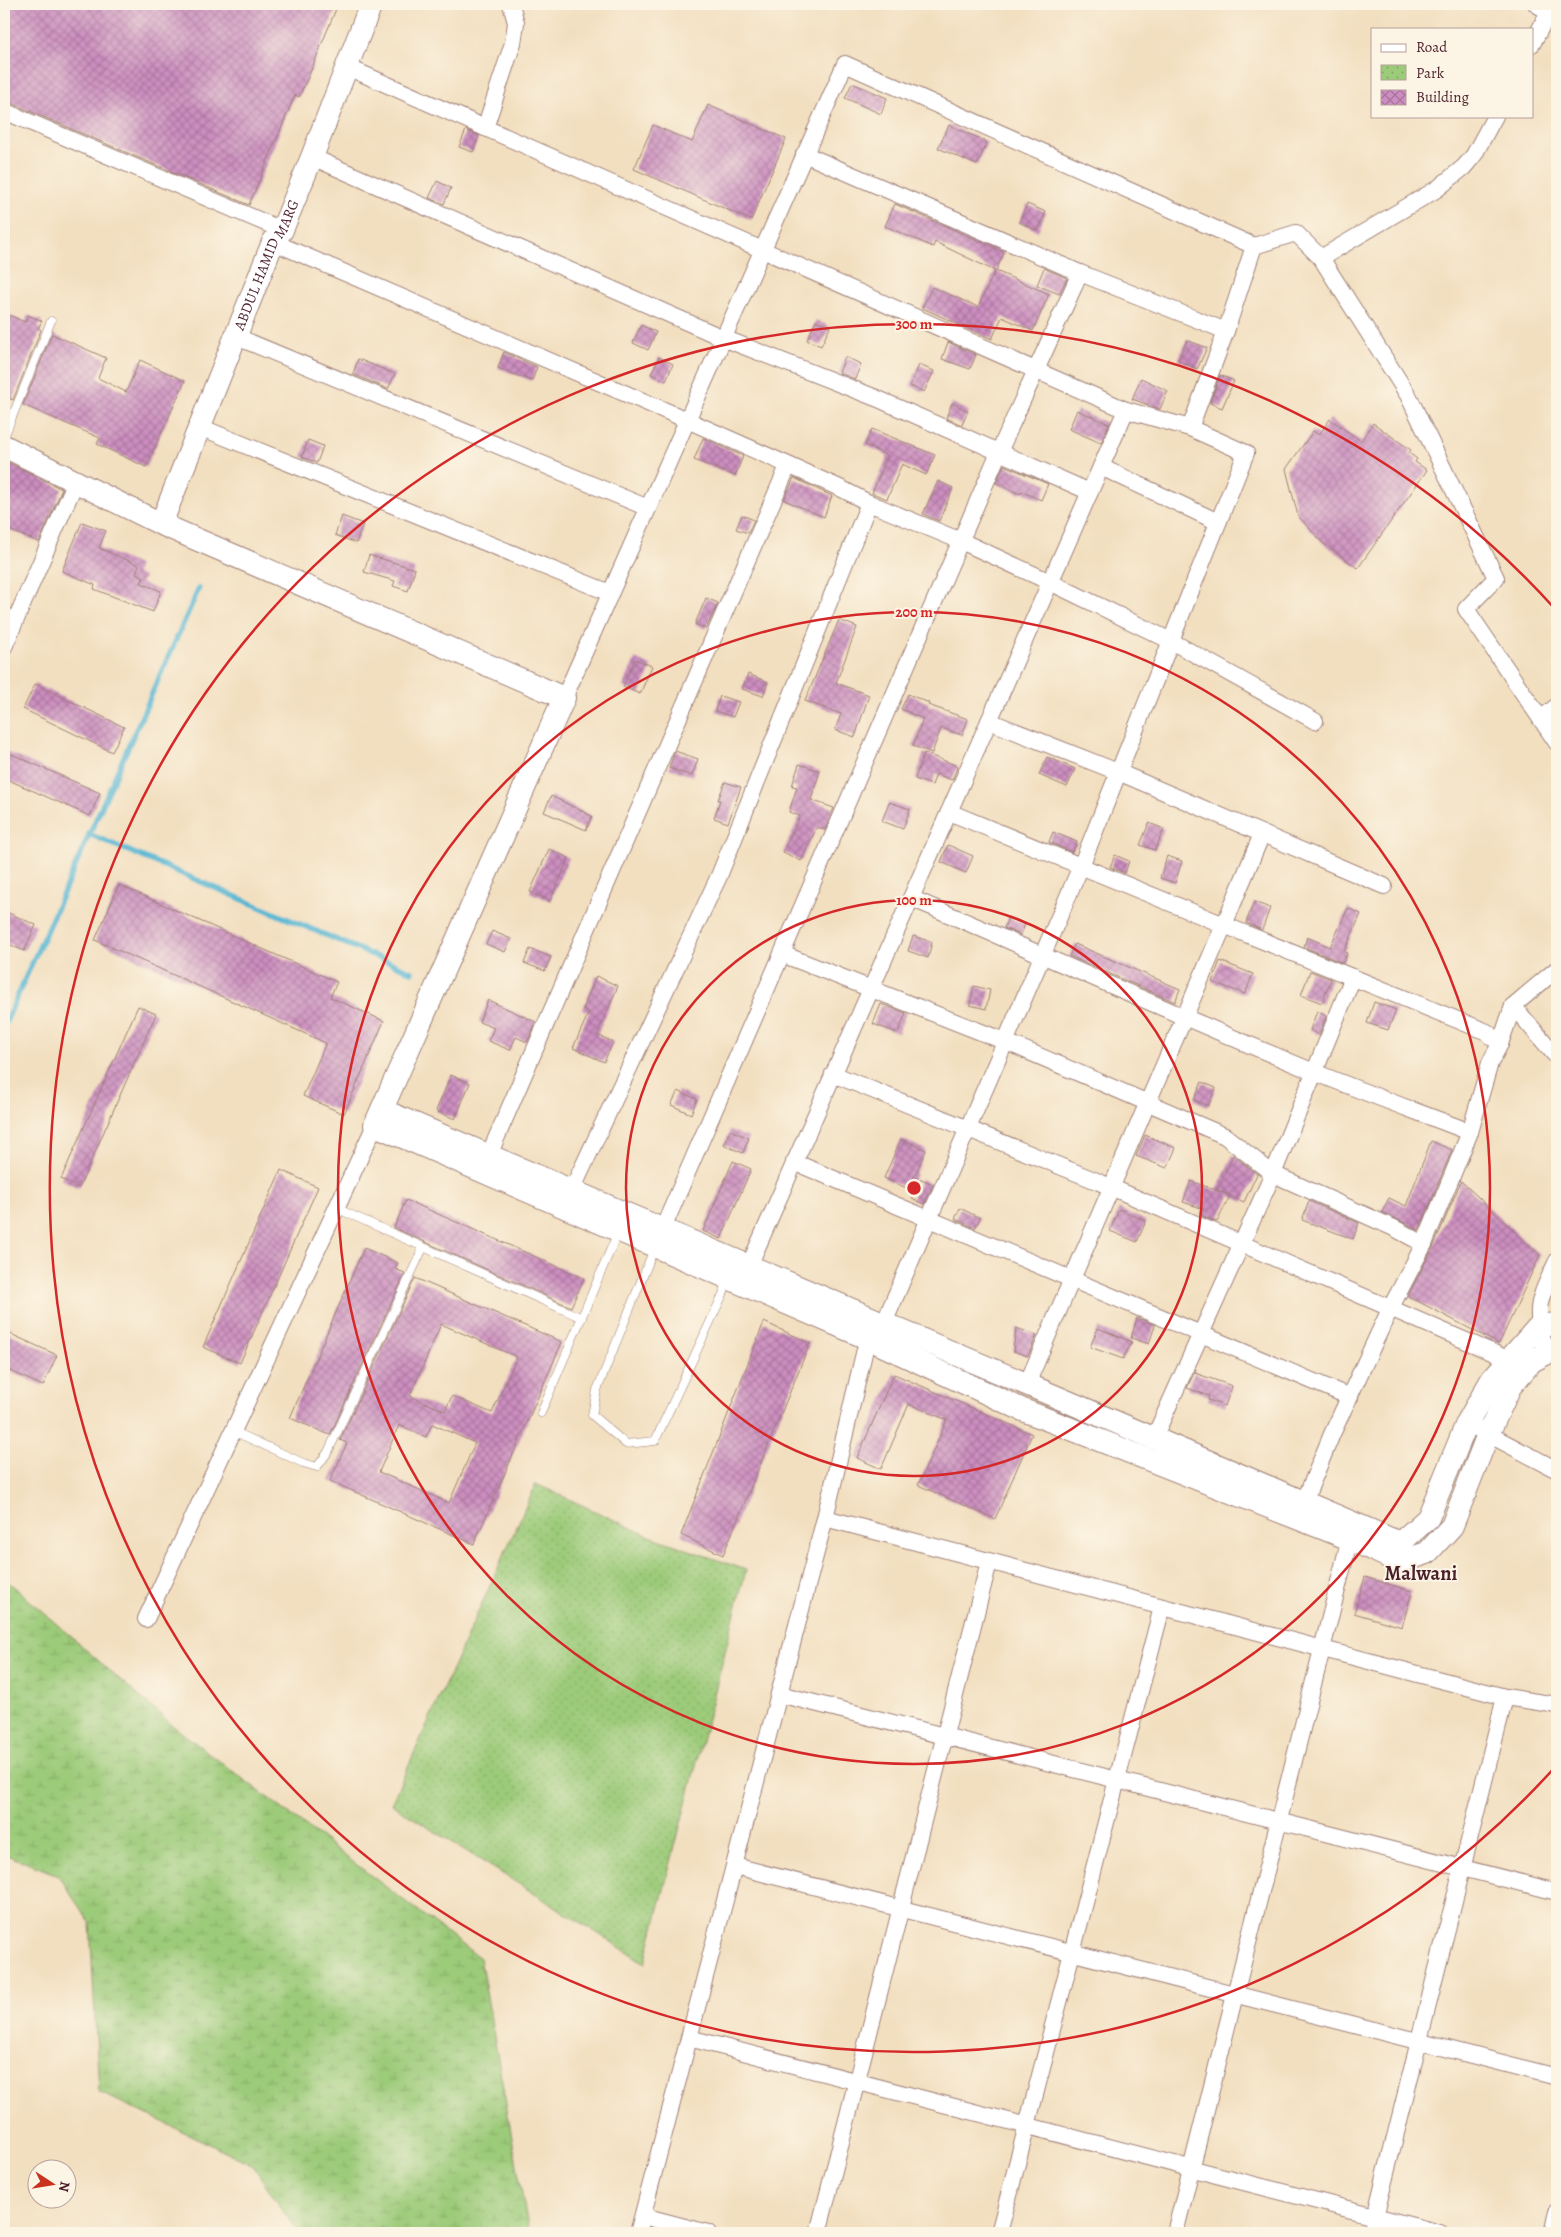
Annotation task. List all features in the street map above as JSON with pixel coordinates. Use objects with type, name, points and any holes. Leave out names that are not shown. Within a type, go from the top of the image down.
[{"type":"street","name":"ABDUL HAMID MARG","points":[[162,524],[278,236],[312,157],[371,4]]},
{"type":"street","points":[[485,128],[513,43],[516,23],[511,4]]},
{"type":"street","points":[[1534,40],[1547,13]]},
{"type":"street","points":[[146,1619],[378,1117],[845,64],[1254,246],[1296,233],[1320,258],[1408,396],[1496,578],[1466,609],[1557,743]]},
{"type":"street","points":[[347,67],[1126,410],[1190,428],[1246,453],[1081,866],[1004,1041],[968,1129],[928,1218],[875,1327],[638,2233]]},
{"type":"street","points":[[4,111],[842,489],[869,503],[961,541],[1050,582],[1171,641],[1315,720]]},
{"type":"street","points":[[1320,258],[1437,190],[1464,167],[1474,155],[1494,118]]},
{"type":"street","points":[[804,154],[1226,332]]},
{"type":"street","points":[[312,157],[724,338],[876,398],[1090,492]]},
{"type":"street","points":[[1190,428],[1226,332],[1254,246]]},
{"type":"street","points":[[659,1237],[999,452],[1080,272]]},
{"type":"street","points":[[237,337],[648,508]]},
{"type":"street","points":[[739,1275],[794,1162],[1126,410]]},
{"type":"street","points":[[200,428],[610,593]]},
{"type":"street","points":[[4,446],[162,524],[564,698]]},
{"type":"street","points":[[488,1155],[788,466]]},
{"type":"street","points":[[1101,467],[1218,522]]},
{"type":"street","points":[[4,647],[76,481]]},
{"type":"street","points":[[572,1190],[719,876],[869,503]]},
{"type":"street","points":[[1541,719],[1557,706]]},
{"type":"street","points":[[989,721],[1118,772],[1384,886]]},
{"type":"street","points":[[949,812],[1487,1032],[1500,1044]]},
{"type":"street","points":[[1027,1384],[1262,834]]},
{"type":"street","points":[[911,898],[1315,1072],[1470,1132]]},
{"type":"street","points":[[782,954],[1004,1041],[1226,1136],[1273,1174],[1394,1228],[1424,1244]]},
{"type":"street","points":[[1304,1502],[1390,1309],[1424,1244],[1470,1132],[1490,1063],[1500,1044],[1513,1006],[1557,969]]},
{"type":"street","points":[[1154,1438],[1273,1174],[1353,977]]},
{"type":"street","points":[[1513,1006],[1557,1057]]},
{"type":"street","points":[[833,1074],[1112,1188],[1510,1360]]},
{"type":"street","points":[[378,1117],[488,1155],[572,1190],[659,1237],[739,1275],[1027,1384],[1304,1502],[1399,1562],[1427,1553],[1452,1526],[1488,1434],[1510,1388],[1532,1361],[1552,1352],[1548,1325],[1538,1313],[1542,1294],[1557,1261]]},
{"type":"street","points":[[378,1117],[619,1231],[659,1237]]},
{"type":"street","points":[[794,1162],[1350,1397]]},
{"type":"street","points":[[875,1327],[1023,1410],[1352,1531],[1400,1543],[1428,1518],[1467,1423],[1492,1379],[1548,1325]]},
{"type":"street","points":[[1467,1423],[1557,1470]]},
{"type":"street","points":[[825,1518],[1505,1697],[1557,1706]]},
{"type":"street","points":[[1175,2233],[1352,1531]]},
{"type":"street","points":[[818,2233],[989,1562]]},
{"type":"street","points":[[999,2233],[1162,1607]]},
{"type":"street","points":[[779,1694],[1557,1892]]},
{"type":"street","points":[[1372,2233],[1505,1697]]},
{"type":"street","points":[[734,1866],[1557,2077]]},
{"type":"street","points":[[690,2038],[1440,2233]]},
{"type":"street","points":[[1552,2233],[1557,2213]]},
{"type":"street","points":[[643,2216],[708,2233]]},
{"type":"lane","points":[[4,437],[51,321]]},
{"type":"lane","points":[[336,1208],[582,1318]]},
{"type":"lane","points":[[541,1413],[619,1231]]},
{"type":"lane","points":[[659,1237],[597,1390],[592,1414],[626,1444],[655,1441],[724,1292],[739,1275]]},
{"type":"lane","points":[[233,1431],[303,1463],[317,1467],[328,1452],[423,1248]]},
{"type":"green space","points":[[536,1484],[647,1535],[746,1570],[645,1963],[391,1804]]},
{"type":"green space","points":[[4,1578],[173,1726],[480,1958],[529,2233],[298,2233],[252,2164],[99,2092],[90,1923],[58,1875],[4,1854]]},
{"type":"building","points":[[4,4],[338,4],[299,97],[295,95],[249,205],[4,100]]},
{"type":"building","points":[[852,83],[887,98],[881,114],[845,98]]},
{"type":"building","points":[[708,105],[786,139],[751,220],[634,169],[653,125],[692,142]]},
{"type":"building","points":[[949,125],[987,142],[977,165],[938,148]]},
{"type":"building","points":[[466,130],[479,136],[473,152],[459,147]]},
{"type":"building","points":[[437,181],[451,188],[444,204],[429,198]]},
{"type":"building","points":[[895,204],[1004,252],[996,271],[1049,294],[1033,331],[1002,317],[992,339],[922,308],[932,287],[978,307],[995,271],[935,242],[933,247],[885,226]]},
{"type":"building","points":[[1027,204],[1046,212],[1038,231],[1019,222]]},
{"type":"building","points":[[1044,268],[1067,278],[1059,294],[1037,285]]},
{"type":"building","points":[[4,313],[25,322],[28,315],[42,321],[38,328],[41,330],[13,400],[4,396]]},
{"type":"building","points":[[816,320],[830,327],[821,346],[807,340]]},
{"type":"building","points":[[641,325],[656,332],[648,350],[633,343]]},
{"type":"building","points":[[52,334],[106,358],[98,378],[126,392],[140,360],[185,381],[146,467],[97,444],[100,438],[23,405]]},
{"type":"building","points":[[1187,340],[1207,348],[1197,369],[1178,360]]},
{"type":"building","points":[[948,342],[976,355],[970,369],[942,359]]},
{"type":"building","points":[[504,352],[537,367],[532,381],[498,368]]},
{"type":"building","points":[[659,357],[673,364],[666,381],[651,374]]},
{"type":"building","points":[[845,357],[861,364],[855,379],[839,373]]},
{"type":"building","points":[[358,359],[395,374],[388,389],[353,374]]},
{"type":"building","points":[[919,365],[934,371],[924,392],[910,386]]},
{"type":"building","points":[[1220,375],[1234,381],[1222,408],[1210,403]]},
{"type":"building","points":[[1141,378],[1168,391],[1160,409],[1132,399]]},
{"type":"building","points":[[952,403],[968,411],[962,425],[946,418]]},
{"type":"building","points":[[1077,410],[1109,424],[1101,443],[1069,429]]},
{"type":"building","points":[[1330,419],[1361,441],[1373,423],[1411,450],[1409,453],[1417,459],[1415,462],[1427,470],[1358,568],[1323,543],[1298,516],[1286,469],[1313,431],[1319,435]]},
{"type":"building","points":[[872,429],[935,455],[926,475],[902,464],[887,499],[872,493],[888,456],[865,445]]},
{"type":"building","points":[[703,438],[743,456],[735,476],[694,460]]},
{"type":"building","points":[[308,440],[323,446],[317,463],[302,457]]},
{"type":"building","points":[[7,462],[62,489],[39,542],[4,528],[4,470]]},
{"type":"building","points":[[1004,465],[1048,484],[1041,500],[1021,491],[1020,494],[996,483]]},
{"type":"building","points":[[794,478],[832,496],[824,517],[784,500]]},
{"type":"building","points":[[938,481],[953,488],[939,521],[923,514]]},
{"type":"building","points":[[742,515],[754,520],[748,533],[736,529]]},
{"type":"building","points":[[342,516],[363,524],[356,543],[335,535]]},
{"type":"building","points":[[82,522],[106,531],[99,548],[139,565],[136,573],[144,577],[141,583],[161,591],[153,612],[94,589],[95,585],[62,571]]},
{"type":"building","points":[[369,555],[415,569],[408,591],[393,586],[395,581],[364,572]]},
{"type":"building","points":[[706,598],[718,603],[706,629],[695,624]]},
{"type":"building","points":[[839,620],[857,627],[836,683],[869,695],[855,737],[835,730],[841,714],[805,701]]},
{"type":"building","points":[[635,659],[652,666],[640,694],[623,687]]},
{"type":"building","points":[[748,674],[768,682],[763,696],[742,689]]},
{"type":"building","points":[[35,684],[124,727],[112,752],[23,709]]},
{"type":"building","points":[[908,694],[929,703],[928,705],[968,719],[962,735],[941,728],[932,753],[913,746],[923,719],[901,709]]},
{"type":"building","points":[[720,696],[739,702],[733,717],[715,711]]},
{"type":"building","points":[[675,751],[698,759],[692,776],[669,768]]},
{"type":"building","points":[[7,752],[100,793],[90,816],[4,778],[4,761]]},
{"type":"building","points":[[924,753],[958,766],[952,780],[936,774],[932,785],[915,779]]},
{"type":"building","points":[[1047,757],[1075,769],[1067,787],[1039,775]]},
{"type":"building","points":[[799,764],[820,771],[811,800],[834,808],[825,830],[817,827],[801,861],[783,852],[800,816],[789,812],[797,787],[792,786]]},
{"type":"building","points":[[725,782],[741,787],[728,823],[714,818]]},
{"type":"building","points":[[551,796],[592,816],[586,830],[544,812]]},
{"type":"building","points":[[889,802],[910,809],[903,829],[882,821]]},
{"type":"building","points":[[1149,823],[1164,829],[1155,850],[1140,845]]},
{"type":"building","points":[[1053,832],[1077,842],[1072,852],[1049,842]]},
{"type":"building","points":[[948,845],[973,856],[966,873],[941,862]]},
{"type":"building","points":[[549,849],[569,858],[550,901],[530,892]]},
{"type":"building","points":[[1115,855],[1129,861],[1125,873],[1110,867]]},
{"type":"building","points":[[1167,856],[1182,861],[1175,883],[1160,878]]},
{"type":"building","points":[[119,885],[337,982],[330,997],[384,1021],[344,1114],[303,1096],[326,1043],[95,940]]},
{"type":"building","points":[[1254,902],[1270,908],[1262,930],[1246,923]]},
{"type":"building","points":[[1348,908],[1361,914],[1344,952],[1347,953],[1343,963],[1304,947],[1307,937],[1330,947]]},
{"type":"building","points":[[4,911],[36,925],[24,951],[4,942]]},
{"type":"building","points":[[1008,917],[1025,924],[1021,935],[1004,928]]},
{"type":"building","points":[[492,931],[511,939],[505,952],[486,944]]},
{"type":"building","points":[[913,936],[932,942],[928,958],[908,951]]},
{"type":"building","points":[[1075,944],[1180,989],[1175,1002],[1069,956]]},
{"type":"building","points":[[530,949],[551,957],[545,971],[524,963]]},
{"type":"building","points":[[1220,961],[1253,974],[1245,994],[1212,982]]},
{"type":"building","points":[[1310,971],[1331,979],[1322,1003],[1301,995]]},
{"type":"building","points":[[596,976],[618,986],[597,1035],[613,1042],[604,1062],[573,1048],[589,1012],[583,1009]]},
{"type":"building","points":[[974,986],[990,990],[986,1009],[970,1005]]},
{"type":"building","points":[[488,1000],[536,1022],[527,1042],[516,1037],[510,1050],[488,1041],[494,1028],[479,1022]]},
{"type":"building","points":[[1374,1002],[1396,1010],[1388,1030],[1367,1023]]},
{"type":"building","points":[[881,1004],[906,1013],[898,1033],[873,1024]]},
{"type":"building","points":[[138,1006],[156,1014],[79,1188],[61,1179]]},
{"type":"building","points":[[1317,1011],[1326,1016],[1319,1035],[1310,1030]]},
{"type":"building","points":[[451,1075],[470,1083],[455,1119],[436,1111]]},
{"type":"building","points":[[1202,1082],[1216,1088],[1208,1106],[1194,1100]]},
{"type":"building","points":[[678,1091],[697,1099],[691,1114],[671,1105]]},
{"type":"building","points":[[730,1130],[749,1138],[743,1153],[724,1145]]},
{"type":"building","points":[[1145,1135],[1176,1148],[1167,1168],[1136,1156]]},
{"type":"building","points":[[901,1139],[926,1150],[909,1189],[884,1178]]},
{"type":"building","points":[[1431,1141],[1452,1150],[1419,1230],[1382,1212],[1389,1198],[1406,1206]]},
{"type":"building","points":[[1233,1155],[1257,1174],[1244,1202],[1230,1196],[1217,1222],[1201,1215],[1204,1209],[1183,1202],[1191,1181],[1229,1195],[1217,1190]]},
{"type":"building","points":[[733,1161],[751,1169],[721,1239],[703,1231]]},
{"type":"building","points":[[281,1170],[318,1187],[240,1363],[203,1347]]},
{"type":"building","points":[[921,1179],[933,1184],[924,1204],[912,1199]]},
{"type":"building","points":[[1461,1181],[1540,1255],[1499,1344],[1408,1296],[1433,1248]]},
{"type":"building","points":[[406,1200],[584,1278],[571,1307],[394,1228]]},
{"type":"building","points":[[1309,1201],[1359,1223],[1353,1239],[1302,1220]]},
{"type":"building","points":[[960,1208],[980,1218],[975,1228],[955,1219]]},
{"type":"building","points":[[1119,1209],[1146,1221],[1137,1242],[1110,1231]]},
{"type":"building","points":[[364,1248],[398,1263],[395,1269],[405,1273],[330,1435],[290,1418]]},
{"type":"building","points":[[415,1278],[562,1342],[474,1544],[330,1481],[347,1443],[340,1440]],"holes":[[[441,1324],[517,1357],[492,1413],[452,1396],[445,1411],[410,1396]],[[432,1424],[475,1443],[449,1503],[379,1472],[399,1425],[426,1437]]]},
{"type":"building","points":[[1137,1318],[1155,1325],[1149,1344],[1131,1338]]},
{"type":"building","points":[[764,1322],[810,1343],[723,1555],[681,1535]]},
{"type":"building","points":[[1016,1328],[1037,1335],[1028,1356],[1013,1351]]},
{"type":"building","points":[[1098,1328],[1132,1342],[1123,1359],[1090,1347]]},
{"type":"building","points":[[4,1331],[57,1355],[43,1386],[4,1368]]},
{"type":"building","points":[[1196,1369],[1195,1373],[1232,1386],[1225,1406],[1208,1400],[1209,1396],[1187,1388]]},
{"type":"building","points":[[894,1374],[1032,1434],[995,1519],[918,1485],[947,1420],[909,1404],[881,1469],[857,1458]]},
{"type":"building","points":[[1365,1577],[1412,1591],[1402,1627],[1354,1613]]},
{"type":"waterway","points":[[4,1026],[199,588]]},
{"type":"waterway","points":[[89,834],[412,972]]},
{"type":"district","name":"Malwani","points":[[1421,1573]]}]
